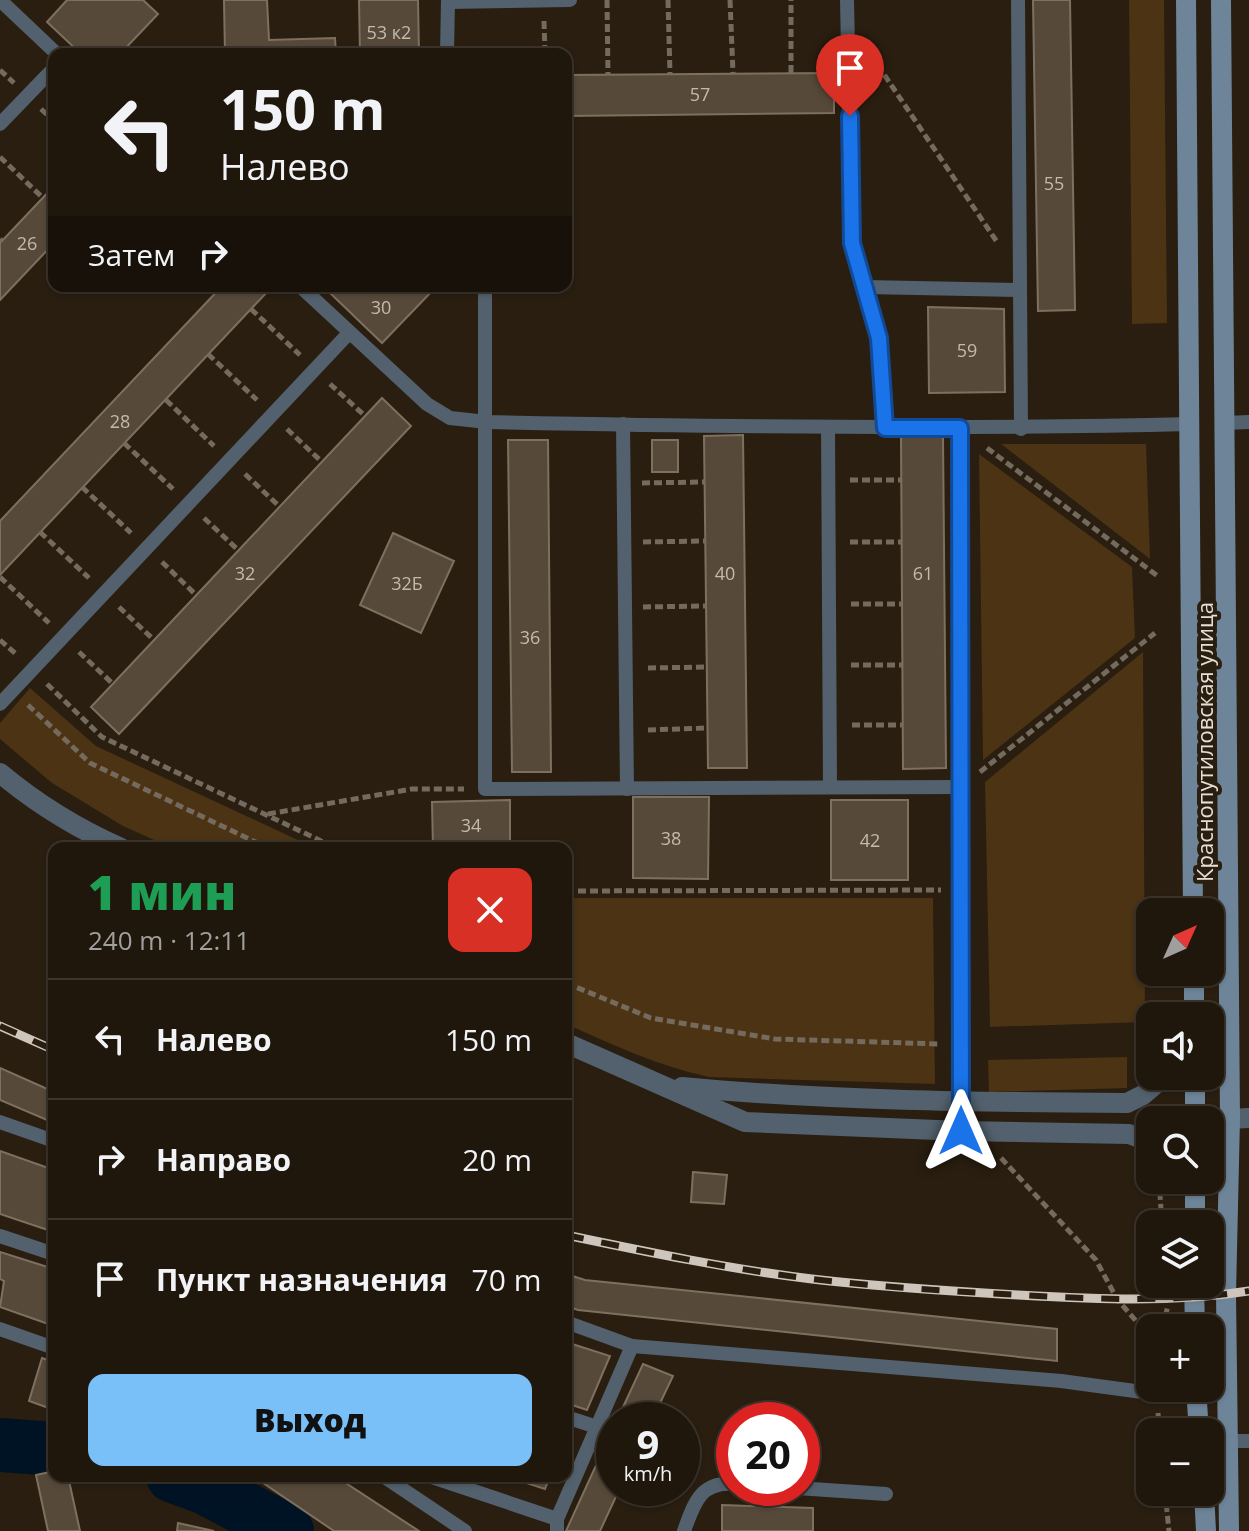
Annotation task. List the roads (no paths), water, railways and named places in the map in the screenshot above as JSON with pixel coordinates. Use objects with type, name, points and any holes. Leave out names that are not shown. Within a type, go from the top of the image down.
[{"type":"main road","name":"Краснопутиловская улица","points":[[1186,0],[1193,898]]},
{"type":"main road","name":"Краснопутиловская улица","points":[[1221,0],[1225,423],[1240,1119],[1226,1294],[1229,1531]]},
{"type":"main road","points":[[1203,1528],[1204,1506]]},
{"type":"street","points":[[0,773],[25,794],[110,842]]},
{"type":"street","points":[[572,1046],[745,1122],[1129,1134],[1136,1137]]},
{"type":"street","points":[[663,1085],[761,1095],[961,1102],[1127,1103],[1149,1090]]},
{"type":"lane","points":[[0,0],[51,48]]},
{"type":"lane","points":[[447,48],[448,1],[570,0]]},
{"type":"lane","points":[[847,0],[852,243],[879,338],[885,428]]},
{"type":"lane","points":[[1018,0],[1021,429]]},
{"type":"lane","points":[[0,124],[48,74]]},
{"type":"lane","points":[[865,287],[1020,283]]},
{"type":"lane","points":[[306,292],[427,404],[450,418],[487,422],[885,428],[1021,429],[1190,424]]},
{"type":"lane","points":[[485,292],[485,789],[962,787]]},
{"type":"lane","points":[[0,704],[349,333]]},
{"type":"lane","points":[[1225,423],[1249,422]]},
{"type":"lane","points":[[623,424],[627,789]]},
{"type":"lane","points":[[828,427],[830,787]]},
{"type":"lane","points":[[960,428],[961,1131]]},
{"type":"lane","points":[[0,1122],[48,1139]]},
{"type":"lane","points":[[0,1236],[48,1252]]},
{"type":"lane","points":[[572,1324],[632,1346],[1061,1381],[1136,1391]]},
{"type":"lane","points":[[0,1329],[48,1346]]},
{"type":"lane","points":[[608,1402],[632,1346]]},
{"type":"lane","points":[[572,1419],[596,1427]]},
{"type":"lane","points":[[445,1482],[557,1525],[596,1429]]},
{"type":"lane","points":[[1228,1441],[1249,1441]]},
{"type":"lane","points":[[392,1482],[465,1531]]},
{"type":"lane","points":[[684,1531],[697,1497],[716,1485]]},
{"type":"lane","points":[[820,1490],[886,1494]]},
{"type":"waterway","points":[[0,1445],[48,1449]]},
{"type":"waterway","points":[[190,1482],[287,1531]]},
{"type":"railway","points":[[0,1026],[48,1047]]},
{"type":"railway","points":[[572,1236],[750,1270],[889,1287],[1104,1299],[1163,1299],[1249,1291]]}]
